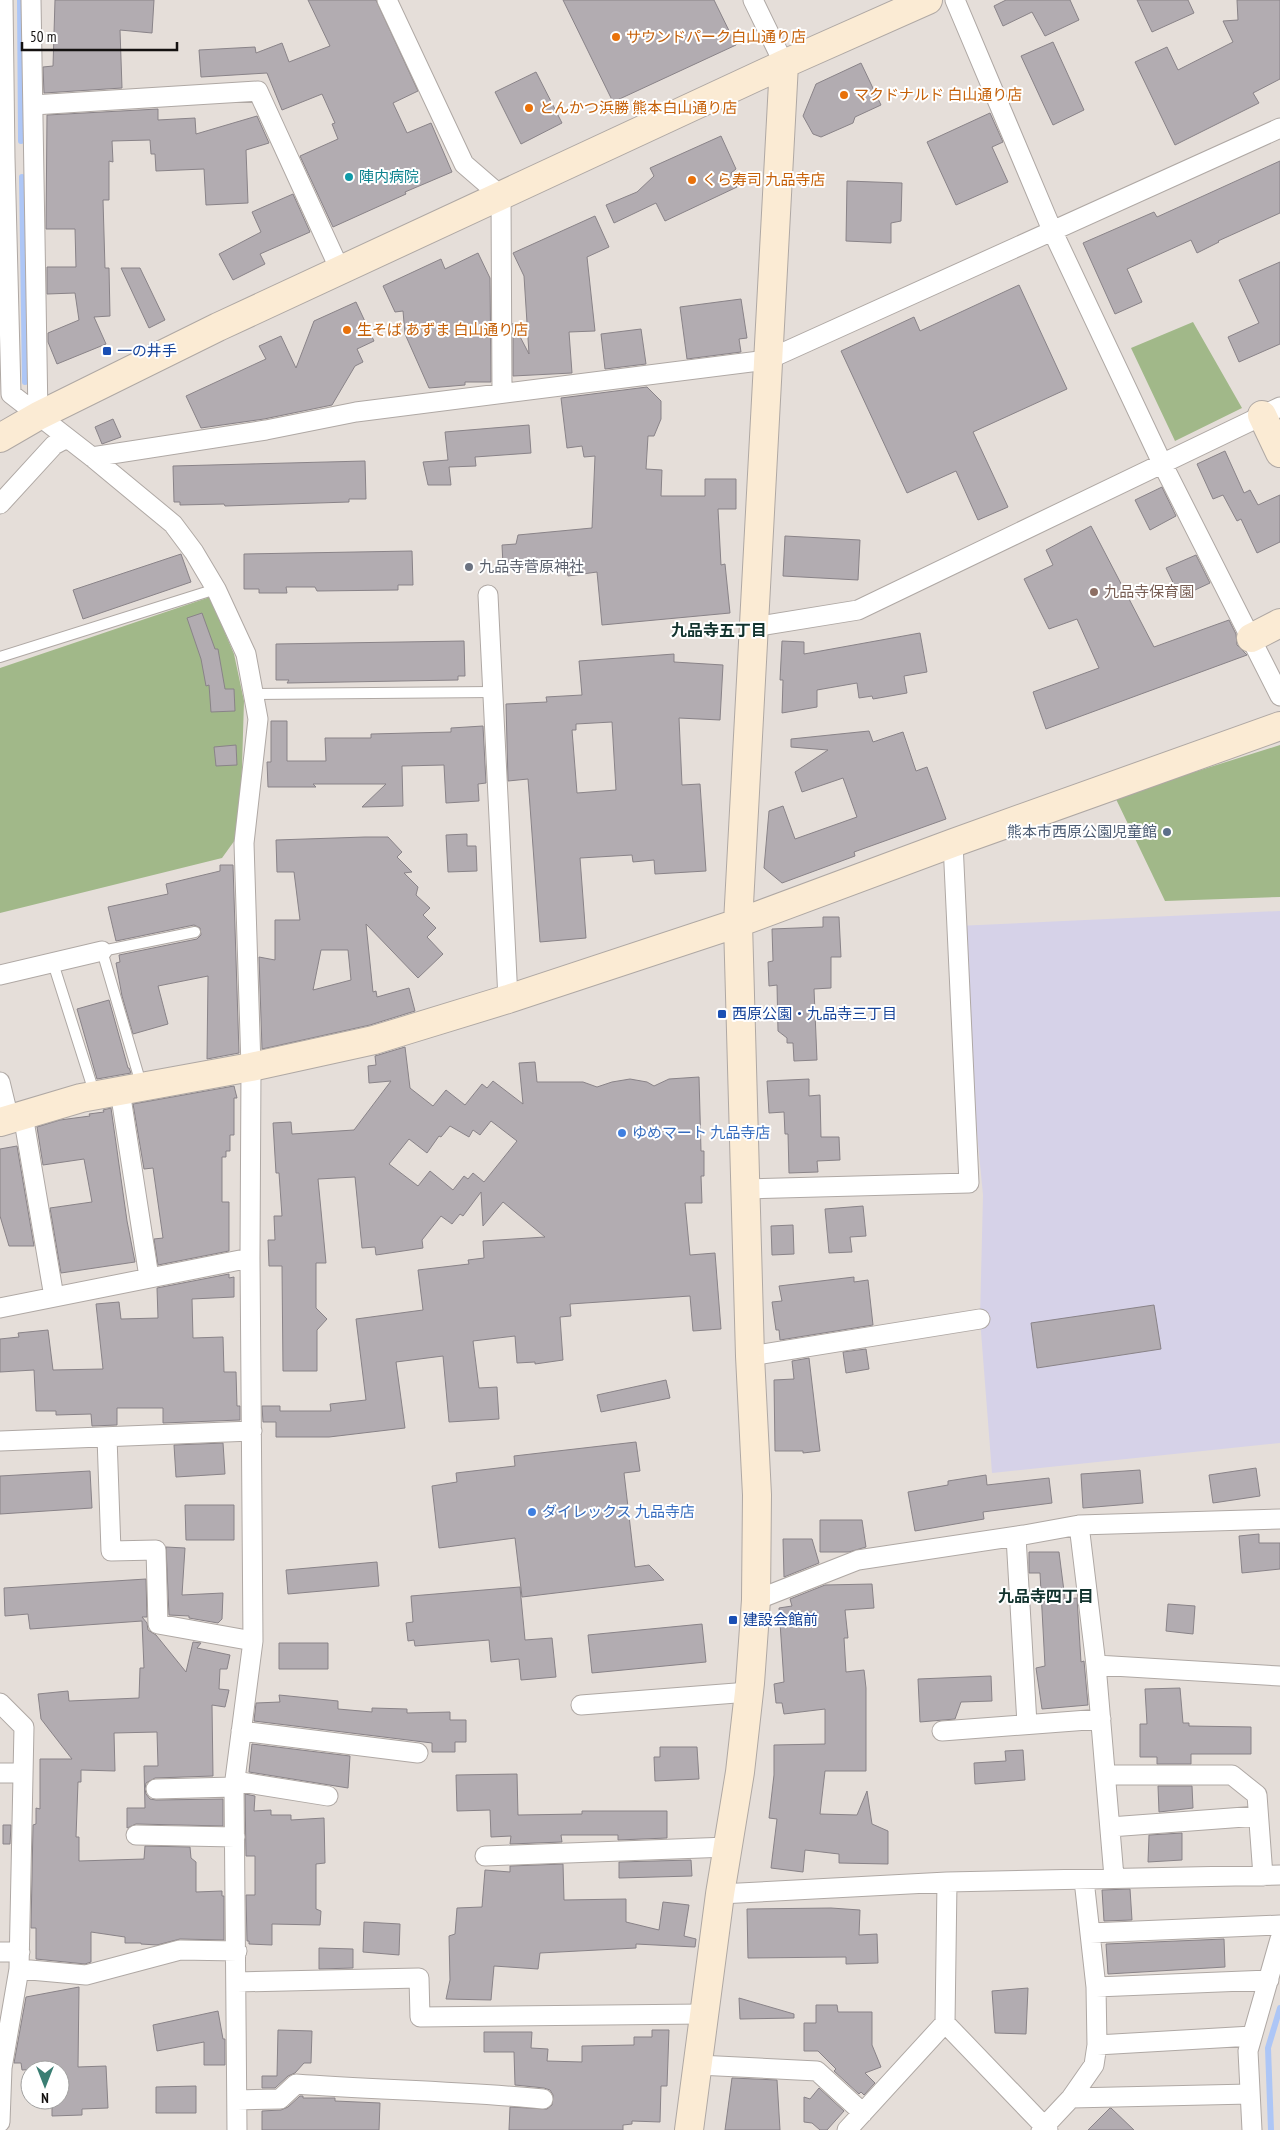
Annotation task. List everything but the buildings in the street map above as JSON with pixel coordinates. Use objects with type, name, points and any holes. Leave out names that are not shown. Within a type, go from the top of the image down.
[{"type":"street","points":[[3,0],[2,159],[11,394],[92,457],[173,524],[194,552],[216,589],[246,654],[258,719],[244,843],[251,1067],[250,1258],[253,1641],[235,1784],[237,2130]]},
{"type":"street","points":[[31,0],[38,416]]},
{"type":"street","points":[[387,0],[464,164],[501,196],[502,394]]},
{"type":"street","points":[[689,2130],[720,1894],[740,1772],[749,1692],[756,1600],[757,1496],[750,1356],[738,923],[784,64],[753,0]]},
{"type":"street","points":[[0,438],[38,416],[218,327],[784,64],[928,0]]},
{"type":"street","points":[[955,0],[1052,230],[1162,464],[1280,696]]},
{"type":"street","points":[[33,105],[258,90],[340,270]]},
{"type":"street","points":[[92,457],[266,430],[356,412],[767,360],[1280,128]]},
{"type":"street","points":[[2,159],[34,156]]},
{"type":"street","points":[[754,627],[858,610],[1271,411],[1280,453]]},
{"type":"street","points":[[0,504],[54,445],[67,438]]},
{"type":"street","points":[[488,596],[508,999]]},
{"type":"street","points":[[1250,638],[1280,623]]},
{"type":"street","points":[[11,1119],[119,1091],[251,1067],[374,1040],[508,999],[738,923],[953,843],[1280,726]]},
{"type":"street","points":[[746,1189],[969,1183],[953,843]]},
{"type":"street","points":[[0,975],[102,951]]},
{"type":"street","points":[[0,1082],[11,1119],[54,1297]]},
{"type":"street","points":[[119,1091],[149,1277]]},
{"type":"street","points":[[0,1308],[250,1258]]},
{"type":"street","points":[[750,1356],[980,1319]]},
{"type":"street","points":[[0,1441],[252,1431]]},
{"type":"street","points":[[107,1436],[111,1551],[156,1550],[158,1624],[253,1641]]},
{"type":"street","points":[[756,1600],[858,1560],[1079,1525],[1280,1518]]},
{"type":"street","points":[[1079,1525],[1096,1665],[1114,1877]]},
{"type":"street","points":[[1016,1536],[1027,1724]]},
{"type":"street","points":[[1096,1665],[1280,1676]]},
{"type":"street","points":[[581,1705],[749,1692]]},
{"type":"street","points":[[0,1703],[24,1727],[19,1960],[2,2068],[0,2122]]},
{"type":"street","points":[[942,1731],[1101,1719]]},
{"type":"street","points":[[241,1731],[418,1753]]},
{"type":"street","points":[[0,1773],[23,1773]]},
{"type":"street","points":[[720,1894],[947,1882],[1084,1880],[1114,1877],[1271,1876],[1258,1816],[1257,1795],[1232,1775],[1106,1775]]},
{"type":"street","points":[[156,1789],[235,1784],[328,1796]]},
{"type":"street","points":[[1110,1827],[1258,1816]]},
{"type":"street","points":[[136,1835],[235,1838]]},
{"type":"street","points":[[485,1856],[728,1847]]},
{"type":"street","points":[[945,2023],[1045,2129],[1071,2098],[1094,2065],[1097,2045],[1096,1987],[1084,1880]]},
{"type":"street","points":[[847,2130],[945,2023],[947,1882]]},
{"type":"street","points":[[1090,1933],[1280,1925]]},
{"type":"street","points":[[1252,2130],[1248,2051],[1280,1939]]},
{"type":"street","points":[[0,1952],[19,1960],[86,1975],[180,1950],[237,1951]]},
{"type":"street","points":[[237,1982],[419,1978],[420,2017],[704,2014]]},
{"type":"street","points":[[1096,1987],[1269,1980]]},
{"type":"street","points":[[1097,2045],[1252,2036]]},
{"type":"street","points":[[698,2065],[817,2072],[863,2113]]},
{"type":"street","points":[[237,2100],[280,2099],[296,2084],[388,2091],[475,2092],[543,2099]]},
{"type":"street","points":[[1071,2098],[1250,2094]]},
{"type":"lane","points":[[0,657],[216,589]]},
{"type":"lane","points":[[253,694],[493,692]]},
{"type":"lane","points":[[119,1091],[102,951],[195,932]]},
{"type":"lane","points":[[53,963],[119,1091]]},
{"type":"shaded area","points":[[1280,911],[1280,1443],[992,1473],[980,1319],[983,1195],[957,926]]},
{"type":"green space","points":[[1193,322],[1242,408],[1175,441],[1131,348]]},
{"type":"green space","points":[[210,597],[234,654],[244,701],[240,833],[222,858],[0,913],[0,668]]},
{"type":"green space","points":[[1280,745],[1280,897],[1165,901],[1115,797]]},
{"type":"waterway","points":[[20,0],[21,141]]},
{"type":"waterway","points":[[22,177],[25,382]]},
{"type":"waterway","points":[[1271,2130],[1268,2048],[1280,2008]]},
{"type":"place","name":"サウンドパーク白山通り店","points":[[616,37]]},
{"type":"place","name":"マクドナルド 白山通り店","points":[[844,95]]},
{"type":"place","name":"とんかつ浜勝 熊本白山通り店","points":[[529,108]]},
{"type":"place","name":"陣内病院","points":[[349,177]]},
{"type":"place","name":"くら寿司 九品寺店","points":[[692,180]]},
{"type":"place","name":"生そば あずま 白山通り店","points":[[347,330]]},
{"type":"place","name":"一の井手","points":[[107,351]]},
{"type":"place","name":"九品寺菅原神社","points":[[469,567]]},
{"type":"place","name":"九品寺保育園","points":[[1094,592]]},
{"type":"place","name":"熊本市西原公園児童館","points":[[1167,832]]},
{"type":"place","name":"西原公園・九品寺三丁目","points":[[722,1014]]},
{"type":"place","name":"ゆめマート 九品寺店","points":[[622,1133]]},
{"type":"place","name":"ダイレックス 九品寺店","points":[[532,1512]]},
{"type":"place","name":"建設会館前","points":[[733,1620]]},
{"type":"district","name":"九品寺五丁目","points":[[719,630]]},
{"type":"district","name":"九品寺四丁目","points":[[1046,1596]]}]
